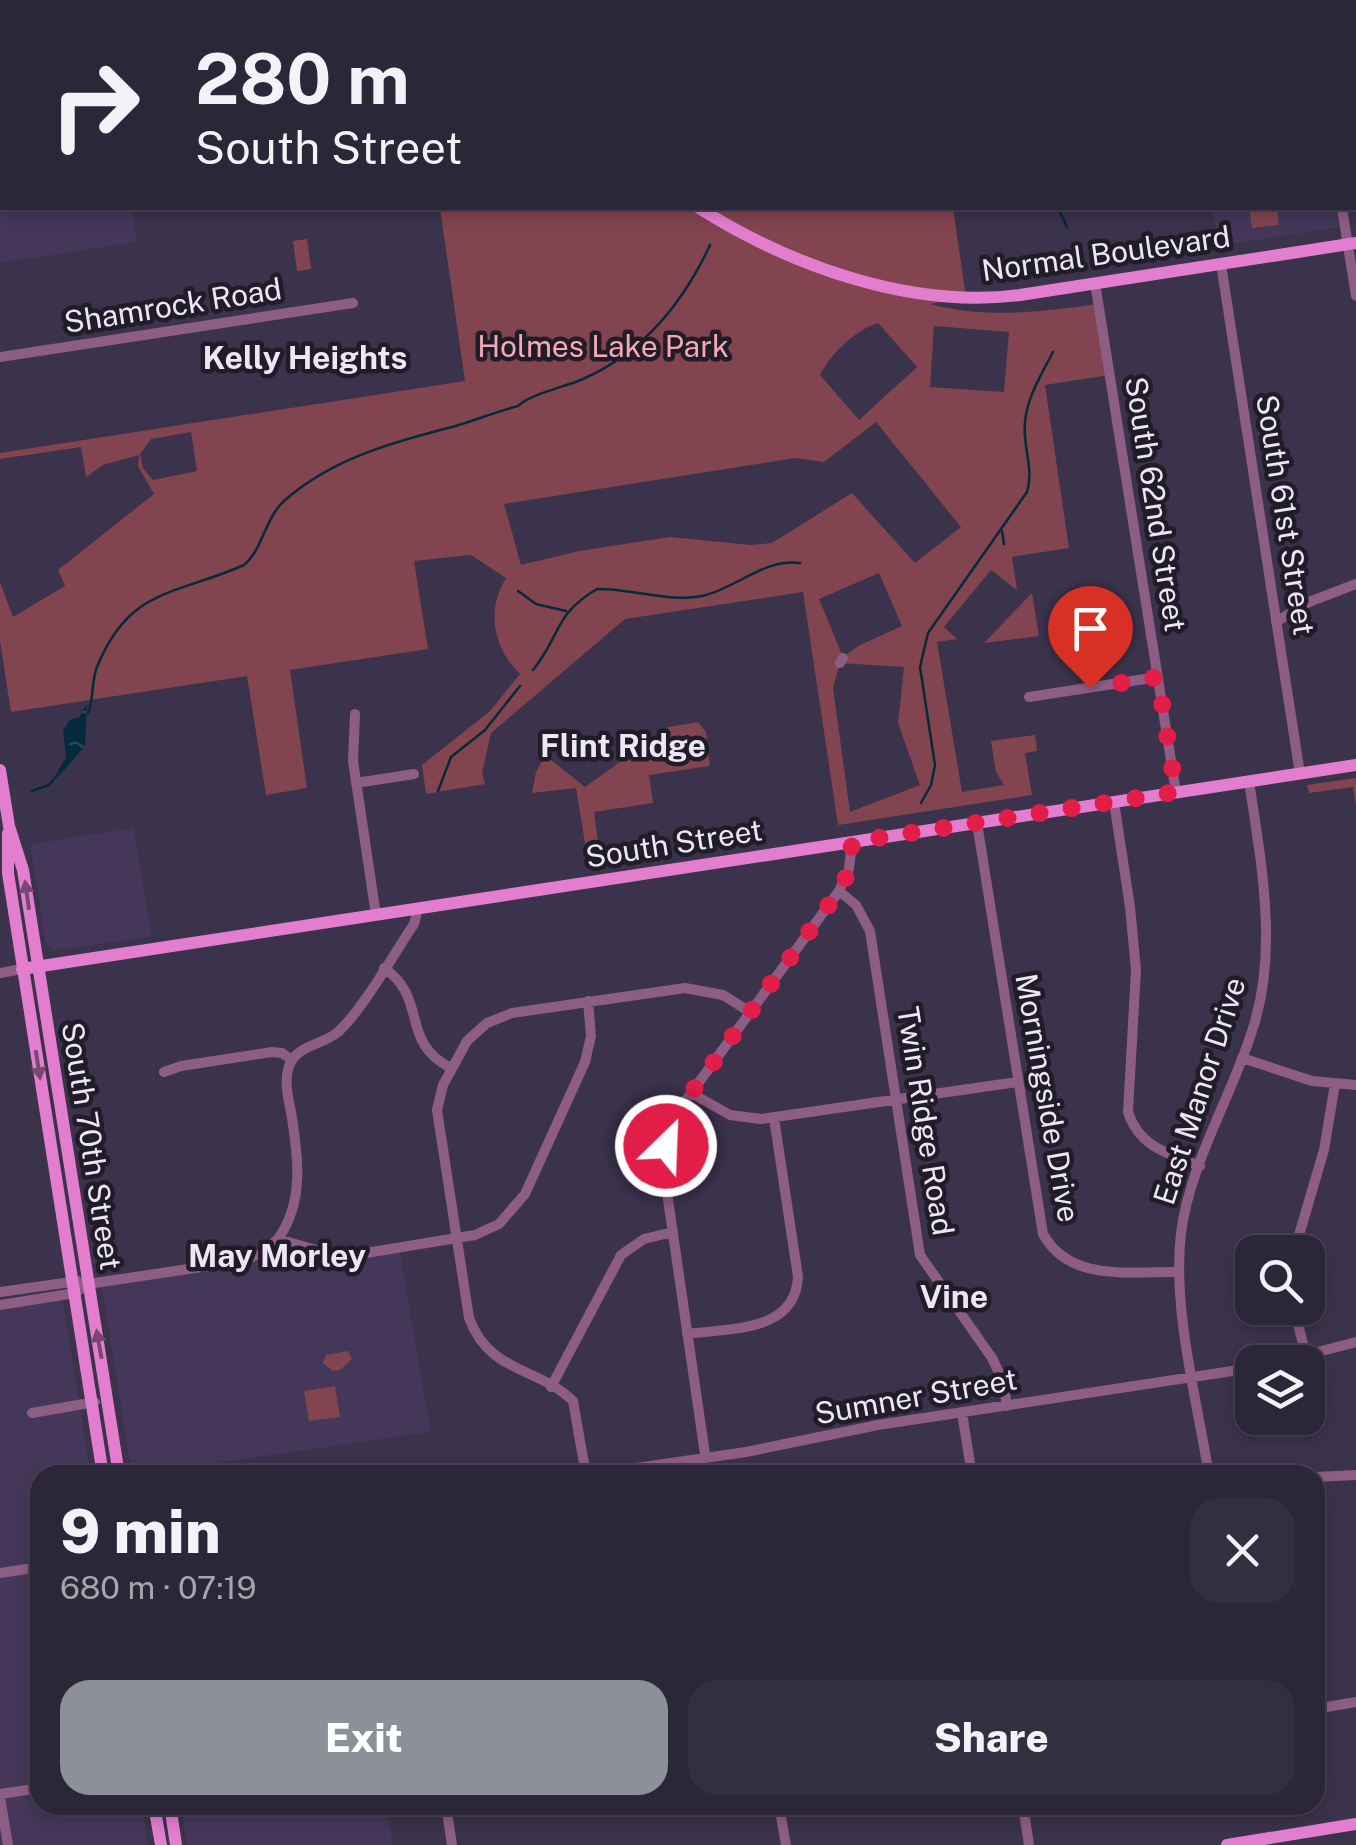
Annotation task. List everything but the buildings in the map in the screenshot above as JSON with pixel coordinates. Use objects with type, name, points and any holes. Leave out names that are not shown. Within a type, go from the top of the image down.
[{"type":"main road","name":"Normal Boulevard","points":[[702,210],[794,257],[846,275],[903,288],[984,298],[1352,244]]},
{"type":"main road","name":"South Street","points":[[29,968],[1356,765]]},
{"type":"main road","name":"South 70th Street","points":[[0,770],[8,826],[8,873],[88,1284],[117,1465]]},
{"type":"main road","name":"South 70th Street","points":[[29,968],[101,1465]]},
{"type":"main road","points":[[156,1815],[160,1845]]},
{"type":"main road","points":[[172,1815],[176,1845]]},
{"type":"main road","points":[[1227,1845],[1356,1824]]},
{"type":"street","points":[[1343,210],[1352,244],[1356,296]]},
{"type":"street","name":"South 61st Street","points":[[1221,264],[1300,774]]},
{"type":"street","name":"South 62nd Street","points":[[1094,283],[1176,792]]},
{"type":"street","name":"Shamrock Road","points":[[0,358],[353,303]]},
{"type":"street","points":[[1276,622],[1328,593],[1356,584]]},
{"type":"street","points":[[1029,697],[1158,677]]},
{"type":"street","points":[[354,714],[356,783],[376,915]]},
{"type":"street","points":[[356,783],[414,774]]},
{"type":"street","name":"East Manor Drive","points":[[1207,1465],[1179,1272],[1182,1227],[1200,1166],[1259,1007],[1266,962],[1249,781]]},
{"type":"street","points":[[1114,802],[1136,970],[1128,1112],[1137,1131],[1152,1146],[1200,1166]]},
{"type":"street","name":"Morningside Drive","points":[[976,823],[1040,1224],[1054,1252],[1074,1266],[1179,1272]]},
{"type":"street","points":[[706,1465],[664,1172],[666,1146],[676,1115],[839,891],[850,869],[852,842]]},
{"type":"street","name":"Twin Ridge Road","points":[[839,891],[856,905],[870,931],[920,1255],[992,1358],[1003,1381],[1007,1406]]},
{"type":"street","points":[[0,1292],[74,1286],[242,1261],[262,1253],[278,1239],[288,1221],[298,1182],[286,1086],[292,1060],[340,1030],[414,924],[418,908]]},
{"type":"street","name":"South Street","points":[[0,973],[29,968]]},
{"type":"street","points":[[384,968],[398,977],[408,993],[422,1046],[451,1068]]},
{"type":"street","points":[[585,1465],[576,1408],[569,1397],[503,1362],[478,1338],[467,1310],[438,1123],[439,1098],[467,1041],[496,1018],[696,988],[723,995],[750,1012]]},
{"type":"street","points":[[278,1239],[342,1254],[475,1235],[499,1224],[526,1194],[585,1062],[591,1036],[588,1002]]},
{"type":"street","points":[[164,1072],[173,1067],[272,1052],[292,1060]]},
{"type":"street","points":[[1242,1058],[1291,1076],[1356,1085]]},
{"type":"street","points":[[691,1093],[730,1115],[774,1118],[1017,1082]]},
{"type":"street","points":[[1299,1235],[1324,1150],[1335,1084]]},
{"type":"street","points":[[687,1334],[769,1322],[795,1296],[798,1277],[774,1118]]},
{"type":"street","points":[[551,1387],[622,1255],[644,1238],[673,1232]]},
{"type":"street","points":[[0,1305],[74,1286]]},
{"type":"street","points":[[1325,1351],[1356,1342]]},
{"type":"street","name":"Sumner Street","points":[[656,1465],[1235,1371]]},
{"type":"street","points":[[32,1413],[108,1400]]},
{"type":"street","points":[[962,1413],[970,1465]]},
{"type":"street","points":[[1325,1477],[1356,1475]]},
{"type":"street","points":[[0,1573],[30,1568]]},
{"type":"street","points":[[1325,1707],[1356,1702]]},
{"type":"street","points":[[8,1845],[0,1796],[30,1790]]},
{"type":"street","points":[[448,1815],[452,1845]]},
{"type":"street","points":[[781,1815],[786,1845]]},
{"type":"street","points":[[1025,1815],[1030,1845]]},
{"type":"shaded area","points":[[0,210],[132,210],[137,242],[0,263]]},
{"type":"shaded area","points":[[1212,210],[1342,210],[1345,226],[1218,246]]},
{"type":"shaded area","points":[[134,828],[152,937],[54,950],[46,945],[30,844]]},
{"type":"shaded area","points":[[278,1239],[324,1252],[399,1247],[431,1432],[202,1465],[130,1465],[101,1282],[242,1261]]},
{"type":"shaded area","points":[[62,1295],[89,1465],[30,1465],[30,1815],[144,1815],[148,1845],[0,1845],[0,1305]]},
{"type":"shaded area","points":[[182,1815],[388,1815],[393,1845],[187,1845]]},
{"type":"green space","name":"Holmes Lake Park","points":[[440,210],[953,210],[966,297],[930,304],[992,313],[1098,304],[1109,375],[1045,385],[1069,548],[1012,557],[1017,590],[991,570],[944,627],[957,639],[937,642],[962,792],[1004,785],[996,772],[991,741],[1035,735],[1037,751],[1025,753],[1032,795],[838,825],[803,592],[625,619],[491,733],[482,773],[485,784],[426,794],[422,765],[490,711],[520,674],[504,653],[495,628],[496,603],[506,578],[471,555],[414,561],[428,649],[290,670],[307,788],[266,795],[247,676],[11,712],[0,641],[0,582],[13,617],[65,586],[58,570],[154,494],[138,466],[139,455],[103,465],[86,477],[81,447],[0,459],[0,453],[465,381]],"holes":[[[878,323],[917,367],[859,420],[820,375],[852,337]],[[934,326],[1009,332],[1004,392],[930,387]],[[876,422],[961,527],[915,563],[852,493],[772,543],[751,545],[670,537],[579,551],[521,565],[504,504],[795,458],[824,462]],[[191,432],[197,471],[153,480],[143,468],[140,454],[151,439]],[[879,573],[902,626],[843,657],[819,599]],[[840,663],[904,667],[898,723],[920,785],[850,812],[833,688]]]},
{"type":"green space","points":[[1249,210],[1277,210],[1279,225],[1252,228]]},
{"type":"green space","points":[[307,239],[311,269],[297,271],[293,241]]},
{"type":"green space","points":[[1032,593],[1039,636],[984,643]]},
{"type":"green space","points":[[698,722],[706,732],[710,766],[649,775],[653,803],[594,812],[601,865],[589,867],[576,788],[532,793],[536,772],[545,755],[585,787],[669,727]]},
{"type":"green space","points":[[1356,778],[1356,806],[1353,787],[1309,793],[1307,785]]},
{"type":"green space","points":[[348,1351],[352,1359],[340,1370],[333,1371],[323,1363],[326,1355]]},
{"type":"green space","points":[[335,1386],[340,1417],[309,1421],[304,1391]]},
{"type":"water","points":[[87,704],[85,746],[60,775],[58,770],[66,758],[63,730]]},
{"type":"waterway","points":[[1059,210],[1067,227]]},
{"type":"waterway","points":[[88,713],[95,673],[110,641],[140,607],[176,589],[244,565],[284,501],[342,463],[518,406],[604,368],[642,340],[674,306],[710,245]]},
{"type":"waterway","points":[[921,803],[931,785],[935,765],[920,667],[928,633],[1027,492],[1026,414],[1053,352]]},
{"type":"waterway","points":[[1002,531],[1004,544]]},
{"type":"waterway","points":[[533,670],[572,608],[597,589],[693,597],[718,591],[775,565],[800,563]]},
{"type":"waterway","points":[[518,591],[536,604],[566,611]]},
{"type":"waterway","points":[[438,791],[451,757],[485,730],[520,686]]},
{"type":"waterway","points":[[32,791],[49,785],[59,773]]},
{"type":"district","name":"Kelly Heights","points":[[305,358]]},
{"type":"district","name":"Flint Ridge","points":[[623,746]]},
{"type":"district","name":"May Morley","points":[[277,1256]]},
{"type":"district","name":"Vine","points":[[954,1297]]},
{"type":"route","points":[[666,1146],[683,1104],[839,891],[850,869],[852,842],[1176,792],[1158,677],[1090,688]]}]
